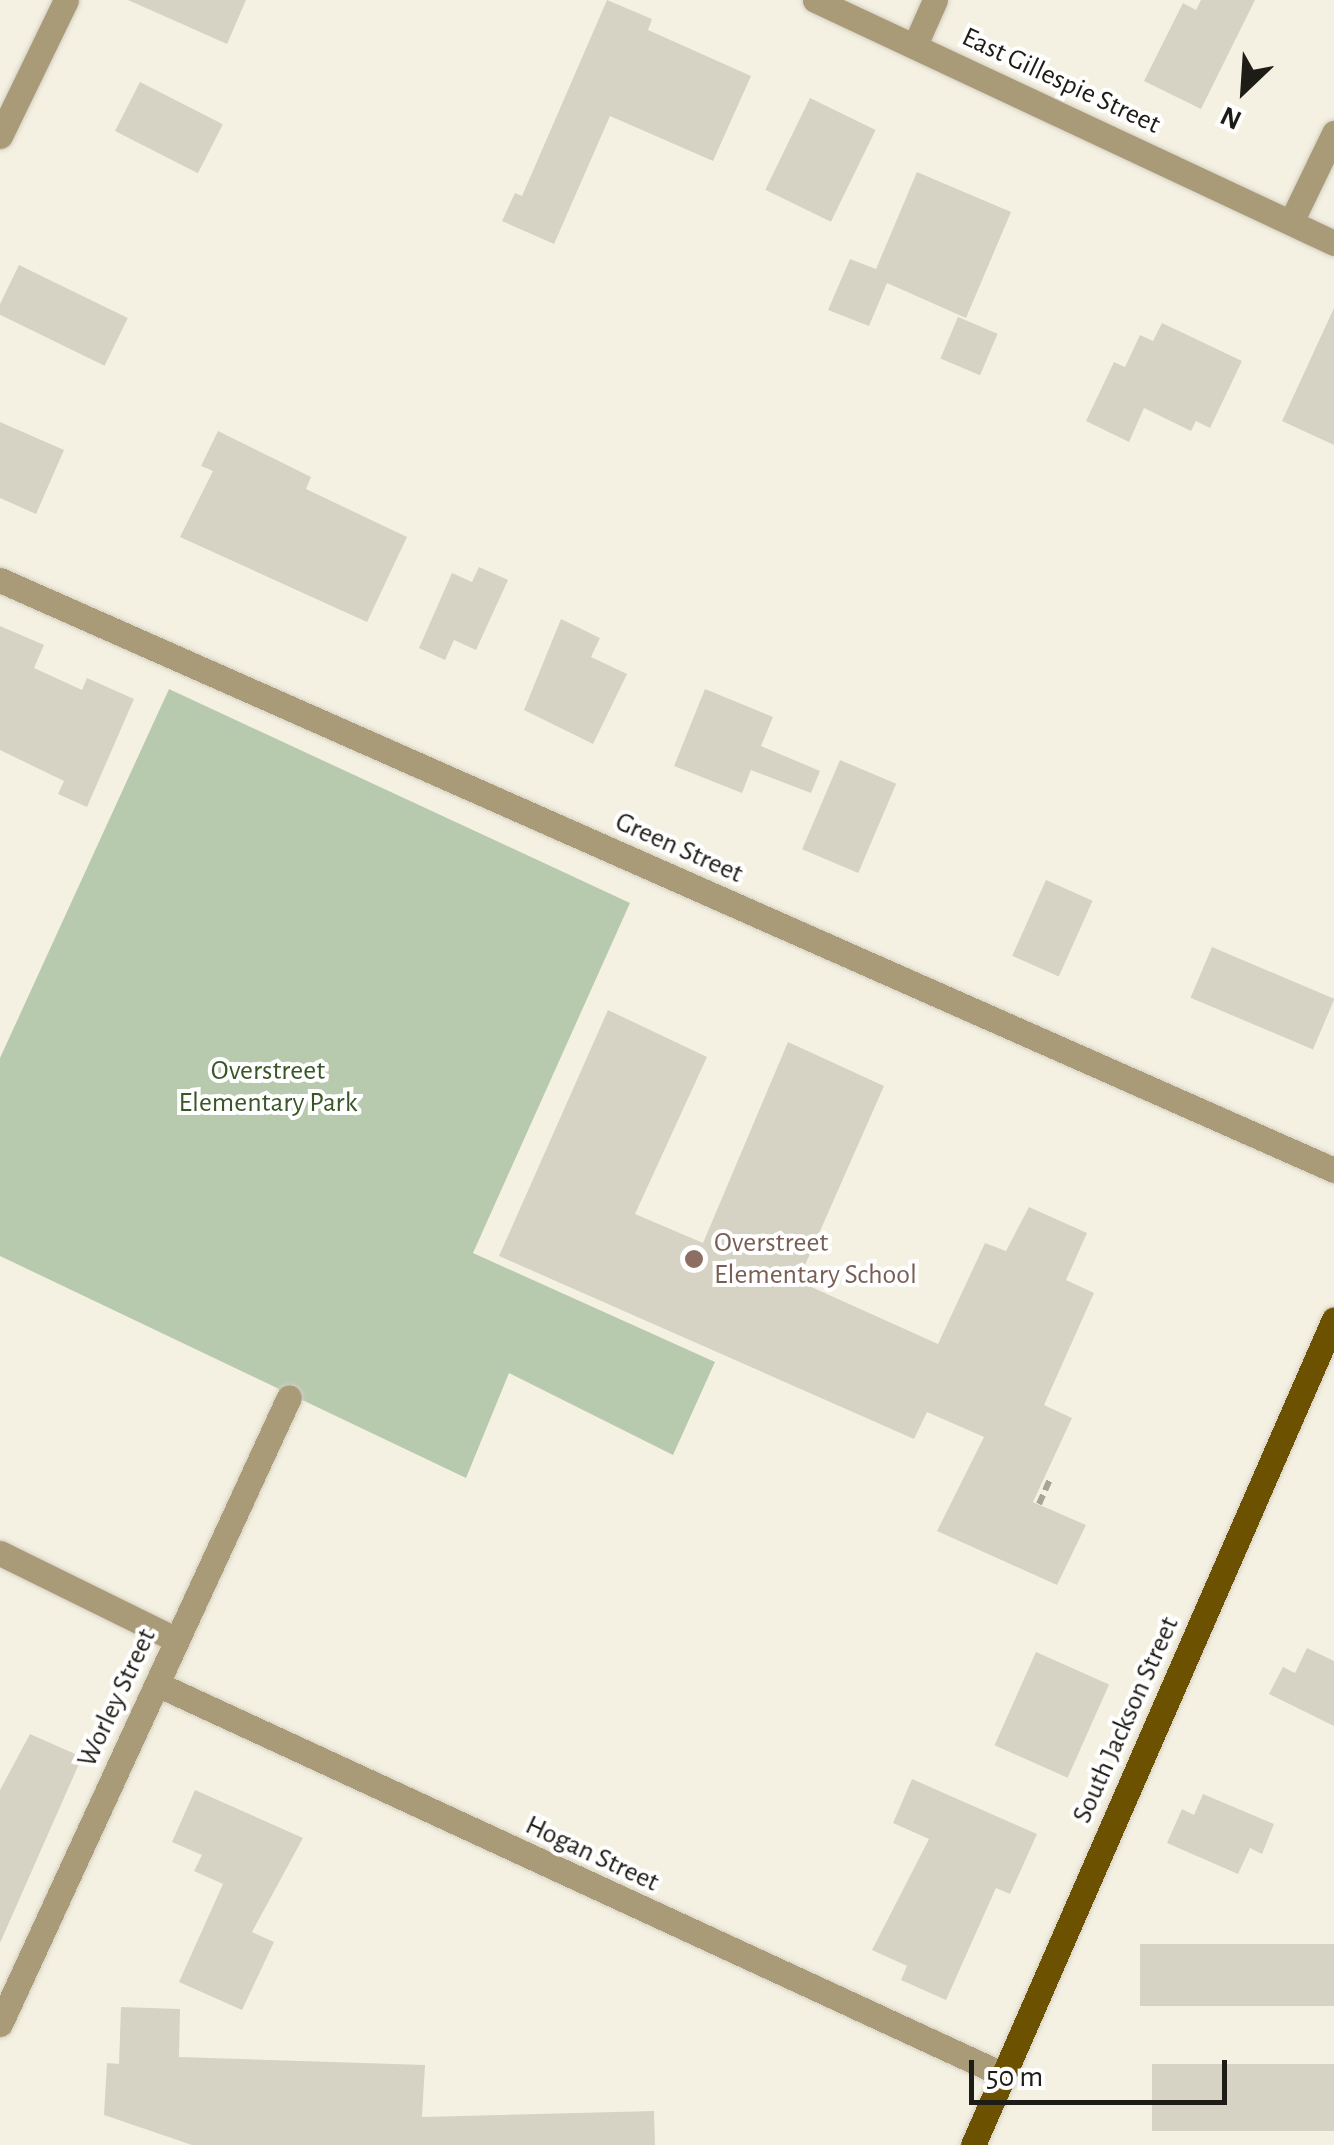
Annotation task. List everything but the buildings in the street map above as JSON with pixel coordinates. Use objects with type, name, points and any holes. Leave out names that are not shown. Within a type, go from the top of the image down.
[{"type":"main road","name":"South Jackson Street","points":[[973,2145],[1334,1319]]},
{"type":"street","points":[[0,136],[66,0]]},
{"type":"street","name":"East Gillespie Street","points":[[815,0],[1334,243]]},
{"type":"street","points":[[915,45],[935,0]]},
{"type":"street","points":[[1291,222],[1334,133]]},
{"type":"street","name":"Green Street","points":[[0,580],[1334,1170]]},
{"type":"street","name":"Worley Street","points":[[0,2024],[289,1397]]},
{"type":"street","points":[[0,1553],[177,1640]]},
{"type":"street","name":"Hogan Street","points":[[157,1684],[1004,2075]]},
{"type":"path","points":[[1038,1504],[1050,1479]]},
{"type":"green space","name":"Overstreet Elementary Park","points":[[169,689],[630,903],[473,1253],[715,1362],[673,1455],[509,1373],[466,1478],[0,1256],[0,1058]]},
{"type":"place","name":"Overstreet Elementary School","points":[[694,1259]]}]
